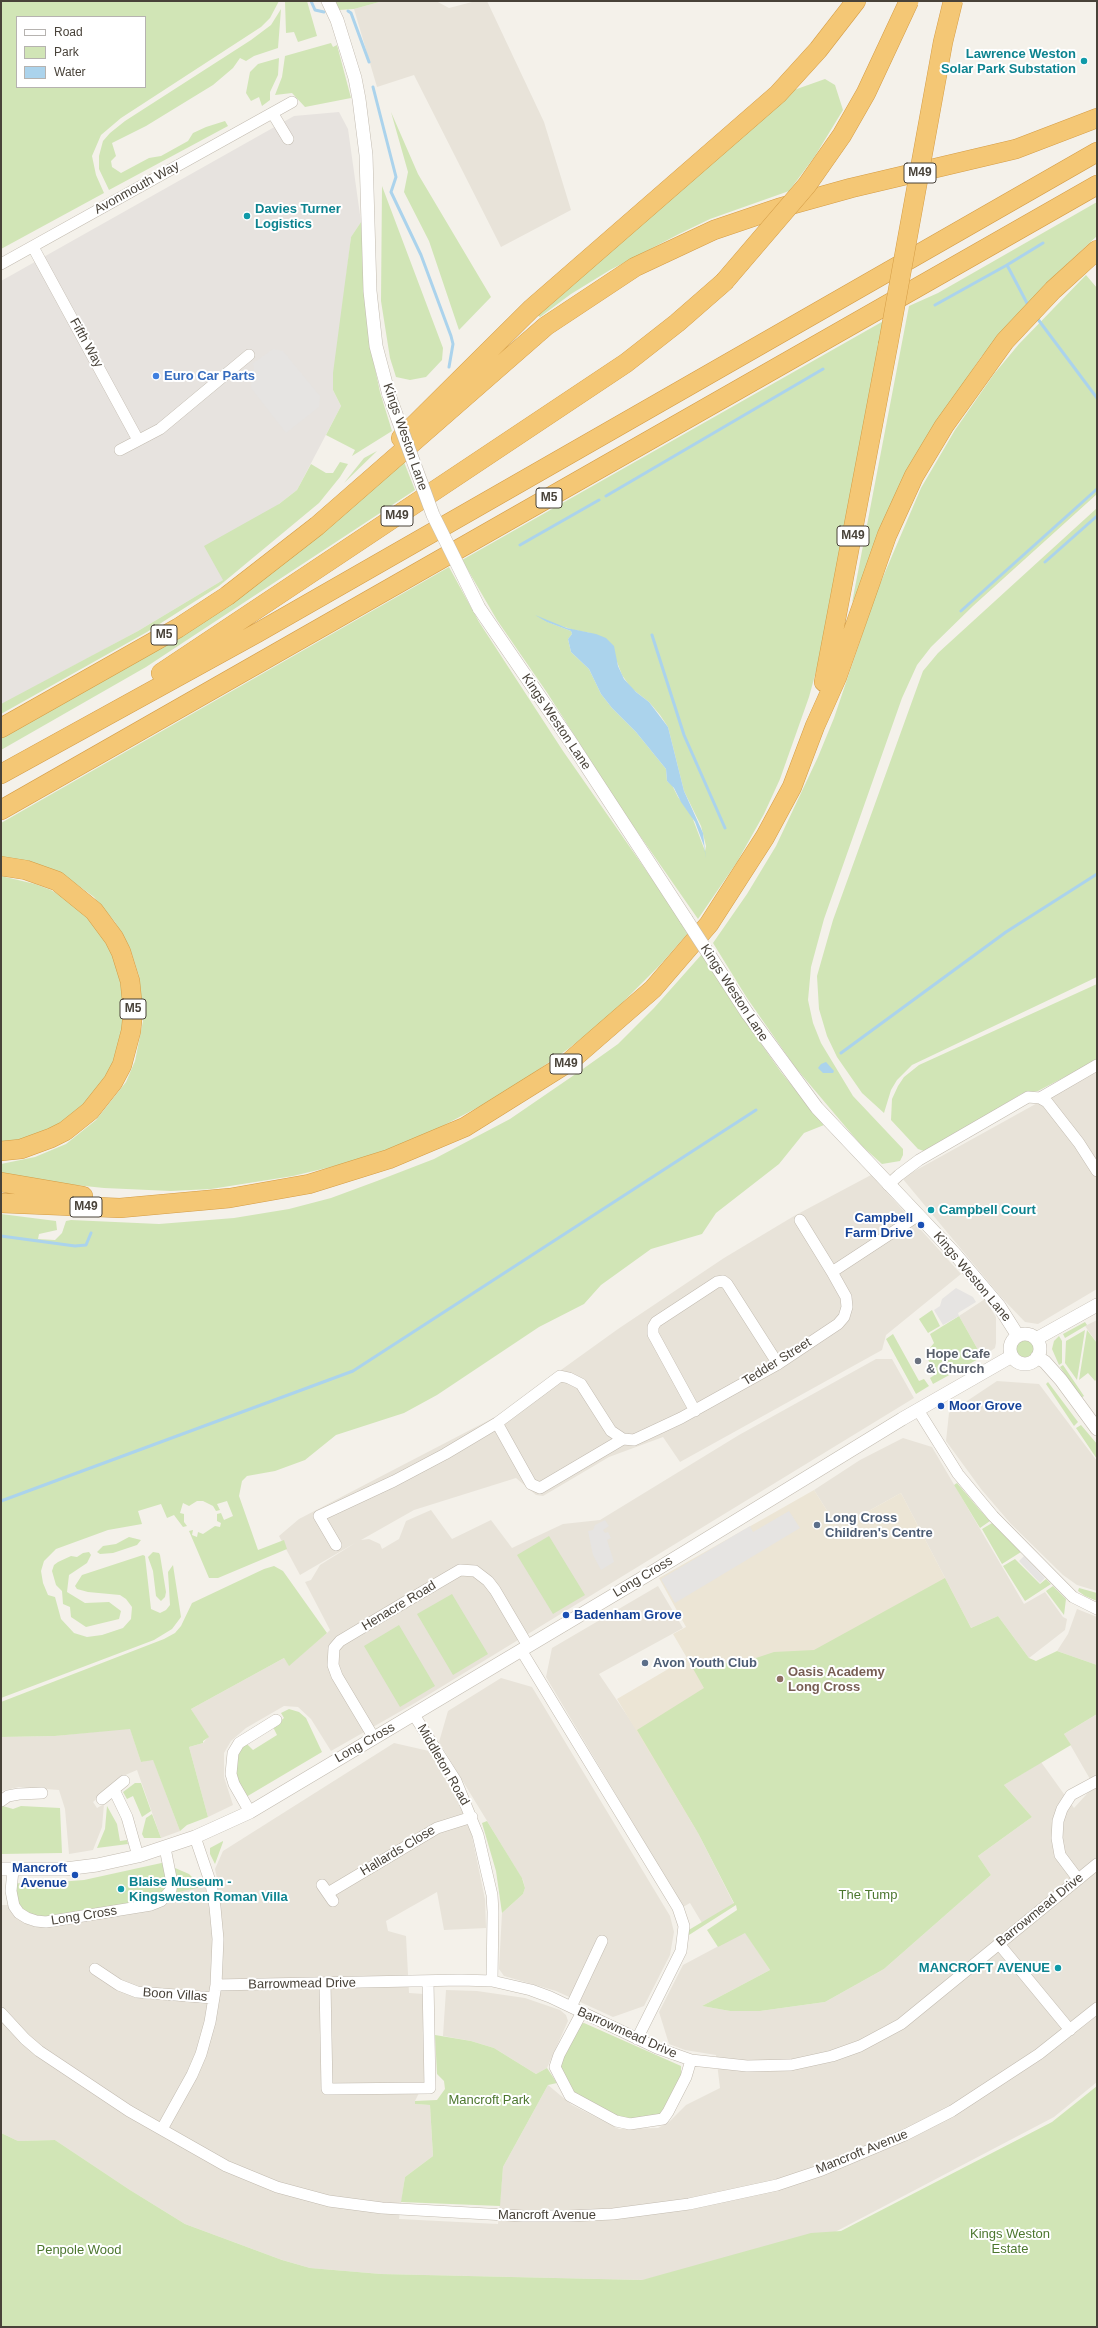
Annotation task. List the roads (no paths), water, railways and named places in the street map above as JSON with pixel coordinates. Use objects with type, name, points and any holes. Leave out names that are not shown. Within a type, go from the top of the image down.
[{"type":"highway","points":[[317,526],[331,509],[531,309],[778,94],[818,50],[856,1]]},
{"type":"highway","name":"M49","points":[[61,739],[626,363],[677,323],[724,282],[807,186],[842,135],[866,94],[909,1]]},
{"type":"highway","name":"M49","points":[[1,1203],[120,1208],[230,1198],[309,1184],[389,1159],[465,1127],[569,1062],[653,989],[709,924],[772,824],[792,787],[815,726],[831,654],[943,42],[953,1]]},
{"type":"highway","name":"M5","points":[[1,728],[178,628],[227,596],[317,526],[546,326],[635,267],[714,230],[779,208],[851,188],[1016,149],[1097,118]]},
{"type":"highway","name":"M5","points":[[1,774],[61,739],[284,618],[1097,152]]},
{"type":"highway","name":"M5","points":[[1,810],[1097,185]]},
{"type":"highway","points":[[815,726],[837,677],[887,535],[914,476],[944,426],[1005,341],[1053,290],[1097,250]]},
{"type":"highway","name":"M5","points":[[1,866],[26,870],[57,881],[94,911],[114,938],[121,952],[130,981],[133,1011],[131,1031],[122,1065],[113,1082],[90,1110],[70,1127],[51,1138],[21,1149],[1,1151]]},
{"type":"highway","points":[[1,1182],[28,1188],[84,1196],[170,1203]]},
{"type":"street","name":"Kings Weston Lane","points":[[328,1],[337,20],[353,71],[359,99],[367,162],[370,291],[376,346],[389,395],[433,515],[479,608],[570,741],[747,1013],[817,1108],[888,1185],[919,1215],[999,1306],[1018,1336]]},
{"type":"street","name":"Avonmouth Way","points":[[1,264],[119,197],[273,114],[292,102]]},
{"type":"street","points":[[273,114],[288,139]]},
{"type":"street","name":"Fifth Way","points":[[33,247],[138,440]]},
{"type":"street","points":[[120,450],[160,429],[249,355]]},
{"type":"street","points":[[1040,1098],[1097,1065]]},
{"type":"street","points":[[888,1185],[919,1160],[1022,1098],[1031,1097],[1040,1098],[1047,1102],[1079,1143],[1097,1171]]},
{"type":"street","points":[[832,1272],[919,1215]]},
{"type":"street","name":"Tedder Street","points":[[623,1439],[634,1440],[695,1411],[778,1364],[838,1324],[844,1317],[847,1307],[846,1297],[800,1220]]},
{"type":"street","points":[[695,1411],[653,1334],[653,1327],[656,1322],[717,1282],[723,1281],[727,1284],[778,1364]]},
{"type":"street","points":[[1036,1339],[1097,1305]]},
{"type":"street","points":[[1028,1335],[1036,1339],[1040,1348],[1037,1357],[1027,1364],[1018,1362],[1012,1356],[1012,1342],[1018,1336],[1028,1335]]},
{"type":"street","name":"Long Cross","points":[[165,1848],[172,1882],[171,1890],[161,1901],[151,1905],[46,1922],[36,1922],[27,1918],[19,1913],[14,1906],[7,1870],[65,1869],[97,1865],[138,1856],[196,1837],[250,1812],[414,1715],[918,1410],[1012,1356]]},
{"type":"street","points":[[1037,1357],[1045,1362],[1061,1380],[1097,1429]]},
{"type":"street","points":[[336,1545],[319,1516],[394,1481],[497,1423],[560,1376],[569,1378],[581,1384],[611,1431],[623,1439],[540,1488],[531,1484],[497,1423]]},
{"type":"street","points":[[918,1410],[958,1474],[989,1510],[1075,1599],[1097,1609]]},
{"type":"street","name":"Henacre Road","points":[[374,1738],[337,1676],[333,1665],[334,1650],[340,1641],[460,1570],[475,1571],[488,1580],[495,1590],[524,1648]]},
{"type":"street","points":[[524,1648],[678,1908],[684,1926],[681,1951],[637,2039]]},
{"type":"street","name":"Middleton Road","points":[[414,1715],[456,1781],[472,1817],[478,1835],[492,1895],[494,1927],[492,1982]]},
{"type":"street","points":[[250,1812],[234,1784],[231,1774],[233,1753],[239,1743],[276,1720]]},
{"type":"street","points":[[102,1799],[124,1781]]},
{"type":"street","points":[[1078,1879],[1060,1855],[1056,1838],[1058,1821],[1062,1809],[1072,1795],[1097,1781]]},
{"type":"street","points":[[114,1790],[127,1817],[138,1856]]},
{"type":"street","points":[[1,1801],[8,1796],[42,1793]]},
{"type":"street","name":"Hallards Close","points":[[328,1893],[437,1828],[472,1817]]},
{"type":"street","points":[[162,2129],[189,2081],[200,2054],[216,1985],[218,1939],[215,1907],[211,1884],[196,1837]]},
{"type":"street","name":"Barrowmead Drive","points":[[216,1985],[428,1981],[492,1982],[531,1990],[582,2012],[637,2039],[691,2060],[747,2066],[792,2065],[824,2058],[860,2046],[901,2024],[1097,1864]]},
{"type":"street","points":[[571,2007],[602,1941]]},
{"type":"street","points":[[999,1944],[1070,2030]]},
{"type":"street","name":"Boon Villas","points":[[95,1969],[119,1985],[137,1992],[214,1998]]},
{"type":"street","points":[[325,1984],[327,2089],[430,2088],[428,1981]]},
{"type":"street","name":"Mancroft Avenue","points":[[1,2013],[19,2034],[39,2051],[129,2111],[226,2166],[262,2182],[292,2192],[329,2201],[382,2208],[523,2216],[613,2214],[689,2204],[739,2194],[822,2170],[905,2135],[952,2111],[1014,2071],[1097,2008]]},
{"type":"street","points":[[582,2012],[559,2055],[555,2067],[570,2096],[616,2121],[630,2124],[662,2119],[668,2112],[682,2084],[691,2060]]},
{"type":"water","points":[[535,615],[567,628],[596,634],[606,638],[614,646],[618,666],[624,679],[636,692],[649,702],[668,727],[684,791],[703,833],[706,859],[704,846],[695,822],[681,802],[674,788],[667,781],[666,769],[636,732],[612,708],[601,694],[589,669],[571,652],[568,639],[572,634],[571,631],[547,622]]},
{"type":"water","points":[[826,1062],[834,1071],[833,1073],[823,1073],[818,1068],[821,1064]]},
{"type":"waterway","points":[[311,1],[315,10],[324,12]]},
{"type":"waterway","points":[[348,11],[351,13],[369,62]]},
{"type":"waterway","points":[[373,87],[396,177],[391,192],[421,255],[451,336],[453,344],[449,367]]},
{"type":"waterway","points":[[1007,265],[1043,243]]},
{"type":"waterway","points":[[935,305],[1007,265],[1029,307]]},
{"type":"waterway","points":[[1037,318],[1097,398]]},
{"type":"waterway","points":[[606,496],[823,369]]},
{"type":"waterway","points":[[961,611],[1097,489]]},
{"type":"waterway","points":[[520,545],[599,500]]},
{"type":"waterway","points":[[1045,562],[1097,516]]},
{"type":"waterway","points":[[652,635],[684,735],[725,828]]},
{"type":"waterway","points":[[841,1053],[1006,932],[1097,874]]},
{"type":"waterway","points":[[1,1501],[353,1371],[756,1110]]},
{"type":"waterway","points":[[1,1236],[75,1246],[86,1245],[91,1233]]},
{"type":"place","name":"Lawrence Weston Solar Park Substation","points":[[1084,61]]},
{"type":"place","name":"Davies Turner Logistics","points":[[247,216]]},
{"type":"place","name":"Euro Car Parts","points":[[156,376]]},
{"type":"place","name":"Campbell Court","points":[[931,1210]]},
{"type":"place","name":"Campbell Farm Drive","points":[[921,1225]]},
{"type":"place","name":"Hope Cafe & Church","points":[[918,1361]]},
{"type":"place","name":"Moor Grove","points":[[941,1406]]},
{"type":"place","name":"Long Cross Children's Centre","points":[[817,1525]]},
{"type":"place","name":"Badenham Grove","points":[[566,1615]]},
{"type":"place","name":"Avon Youth Club","points":[[645,1663]]},
{"type":"place","name":"Oasis Academy Long Cross","points":[[780,1679]]},
{"type":"place","name":"Mancroft Avenue","points":[[75,1875]]},
{"type":"place","name":"Blaise Museum - Kingsweston Roman Villa","points":[[121,1889]]},
{"type":"place","name":"MANCROFT AVENUE","points":[[1058,1968]]},
{"type":"park label","name":"The Tump","points":[[868,1895]]},
{"type":"park label","name":"Mancroft Park","points":[[489,2100]]},
{"type":"park label","name":"Kings Weston Estate","points":[[1010,2242]]},
{"type":"park label","name":"Penpole Wood","points":[[79,2250]]}]
